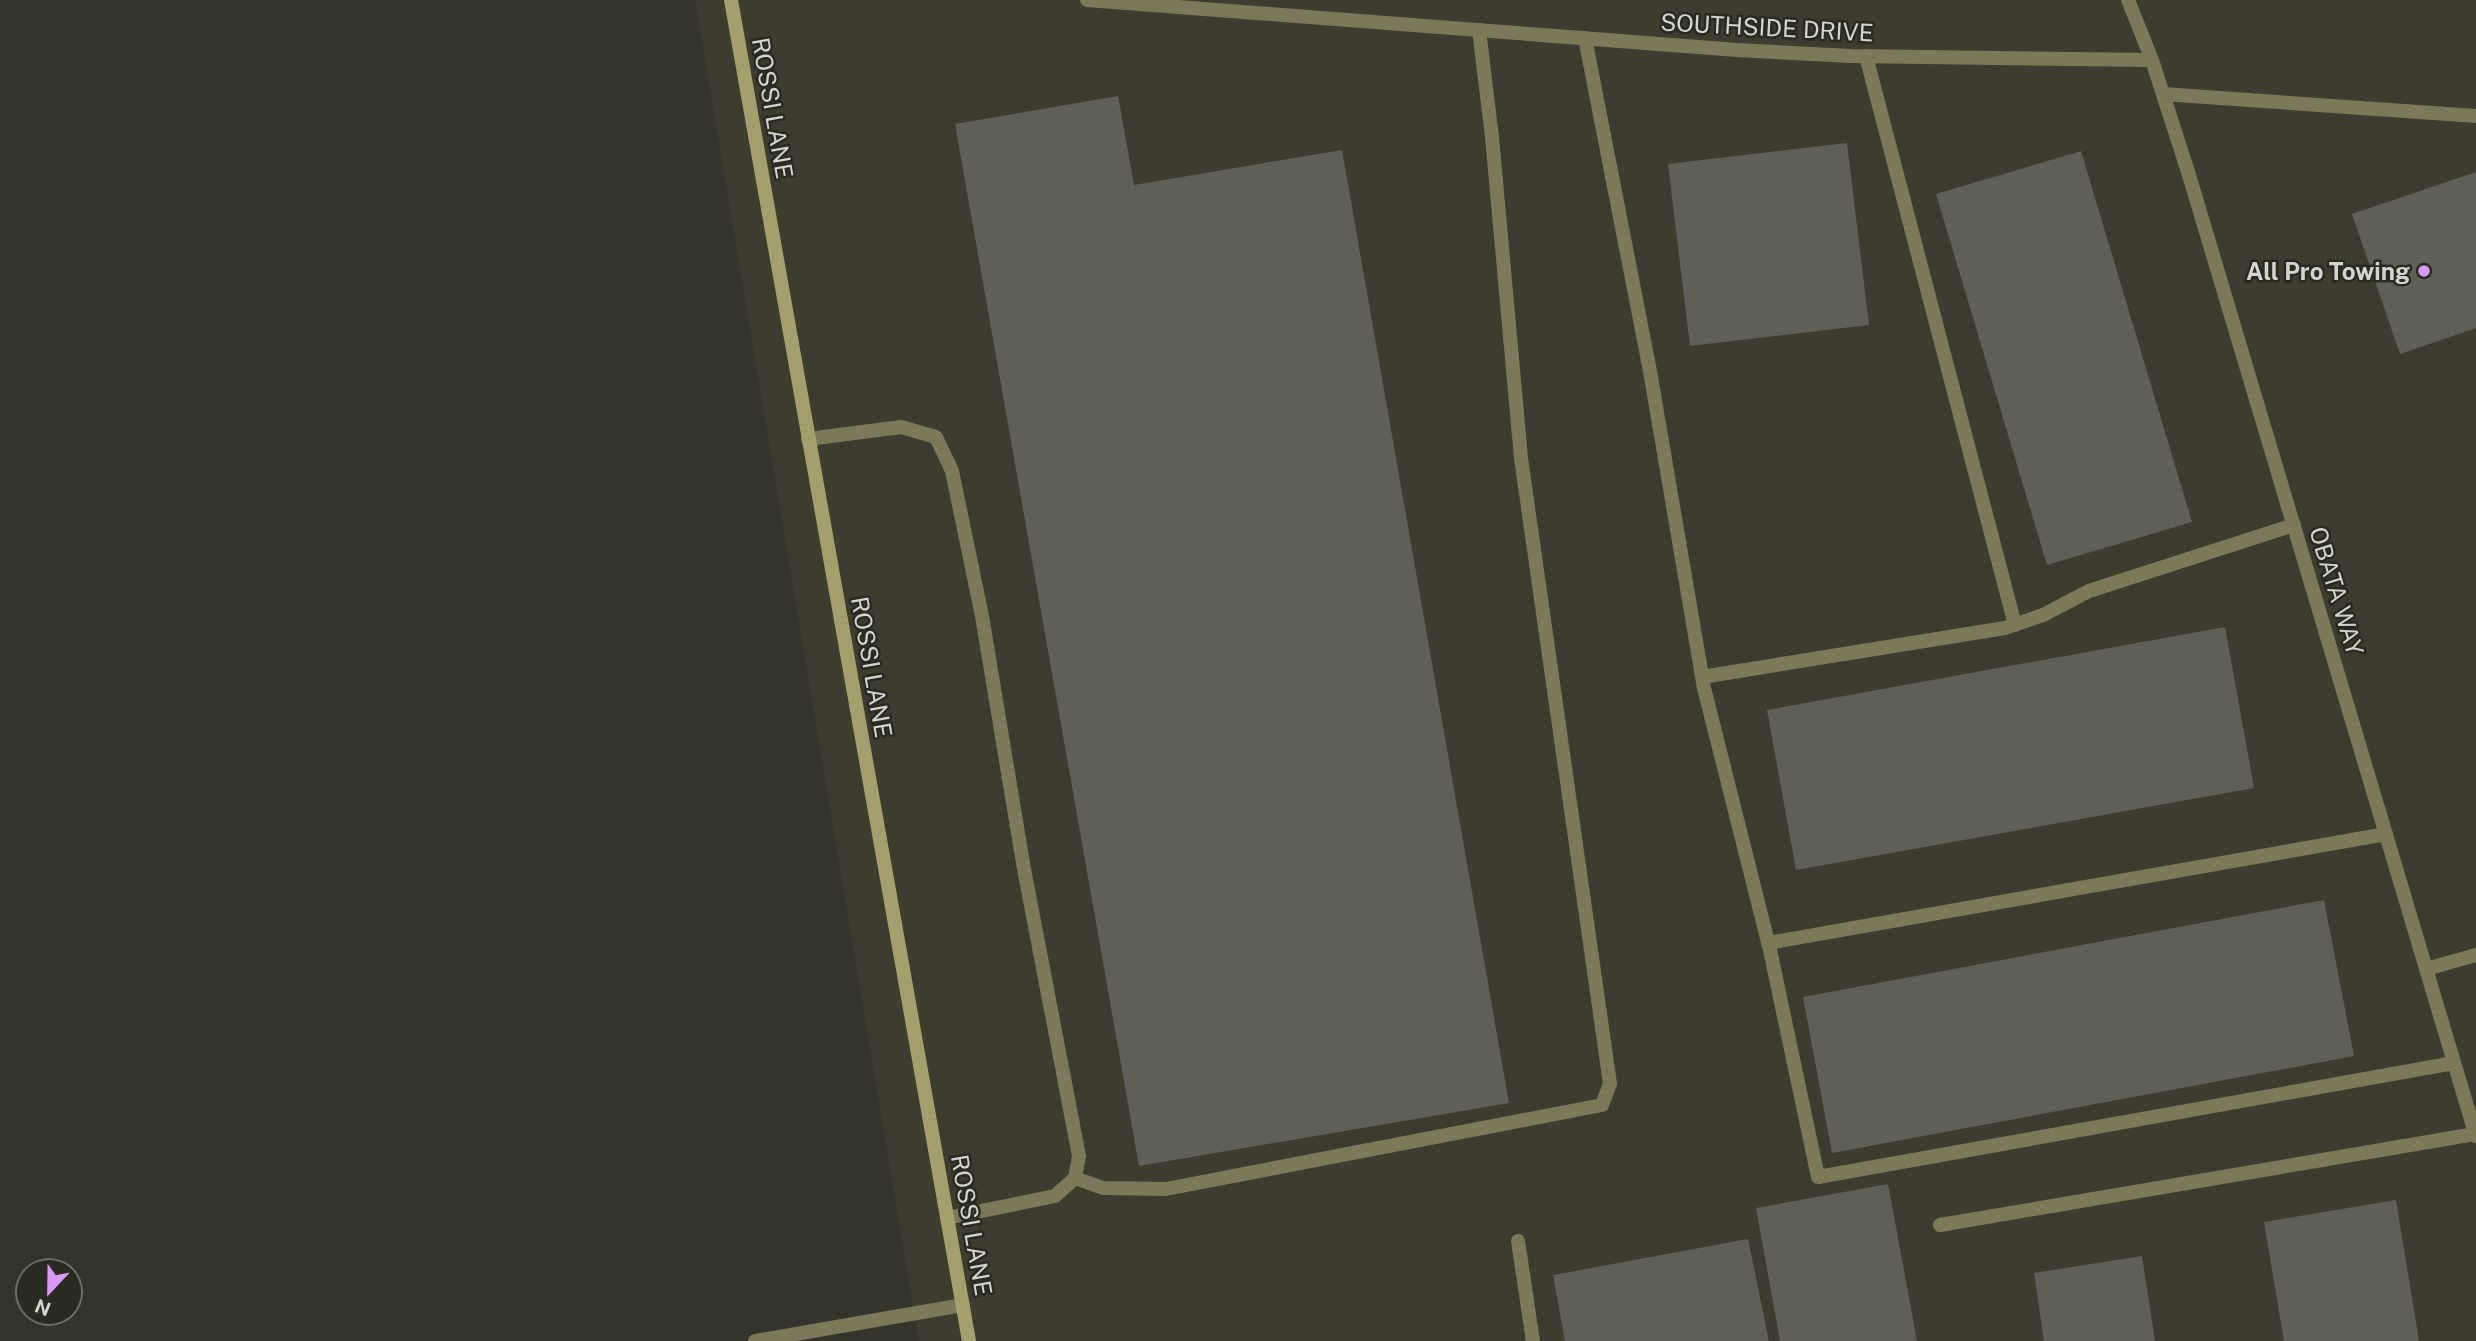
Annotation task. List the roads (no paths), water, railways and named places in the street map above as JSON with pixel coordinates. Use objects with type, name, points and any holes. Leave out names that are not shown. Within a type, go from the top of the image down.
[{"type":"street","name":"ROSSI LANE","points":[[731,0],[969,1341]]},
{"type":"street","name":"SOUTHSIDE DRIVE","points":[[1087,0],[1737,50],[1866,56],[2151,60]]},
{"type":"street","name":"OBATA WAY","points":[[2128,0],[2189,174],[2476,1135]]},
{"type":"street","points":[[1075,1178],[1103,1188],[1166,1189],[1602,1105],[1610,1084],[1521,458],[1492,137],[1479,30]]},
{"type":"street","points":[[1585,38],[1650,371],[1702,677],[1768,943],[1818,1177],[2454,1063]]},
{"type":"street","points":[[1866,56],[2015,625]]},
{"type":"street","points":[[2163,94],[2476,116]]},
{"type":"street","points":[[808,439],[901,427],[936,437],[951,471],[982,616],[1024,869],[1079,1156],[1075,1178],[1055,1196],[947,1218]]},
{"type":"street","points":[[1702,677],[2015,625],[2043,615],[2089,591],[2294,525]]},
{"type":"street","points":[[1768,943],[2386,834]]},
{"type":"street","points":[[2426,969],[2476,955]]},
{"type":"street","points":[[1940,1225],[2476,1135]]},
{"type":"street","points":[[1518,1241],[1533,1341]]},
{"type":"street","points":[[755,1341],[963,1305]]},
{"type":"place","name":"All Pro Towing","points":[[2424,271]]}]
